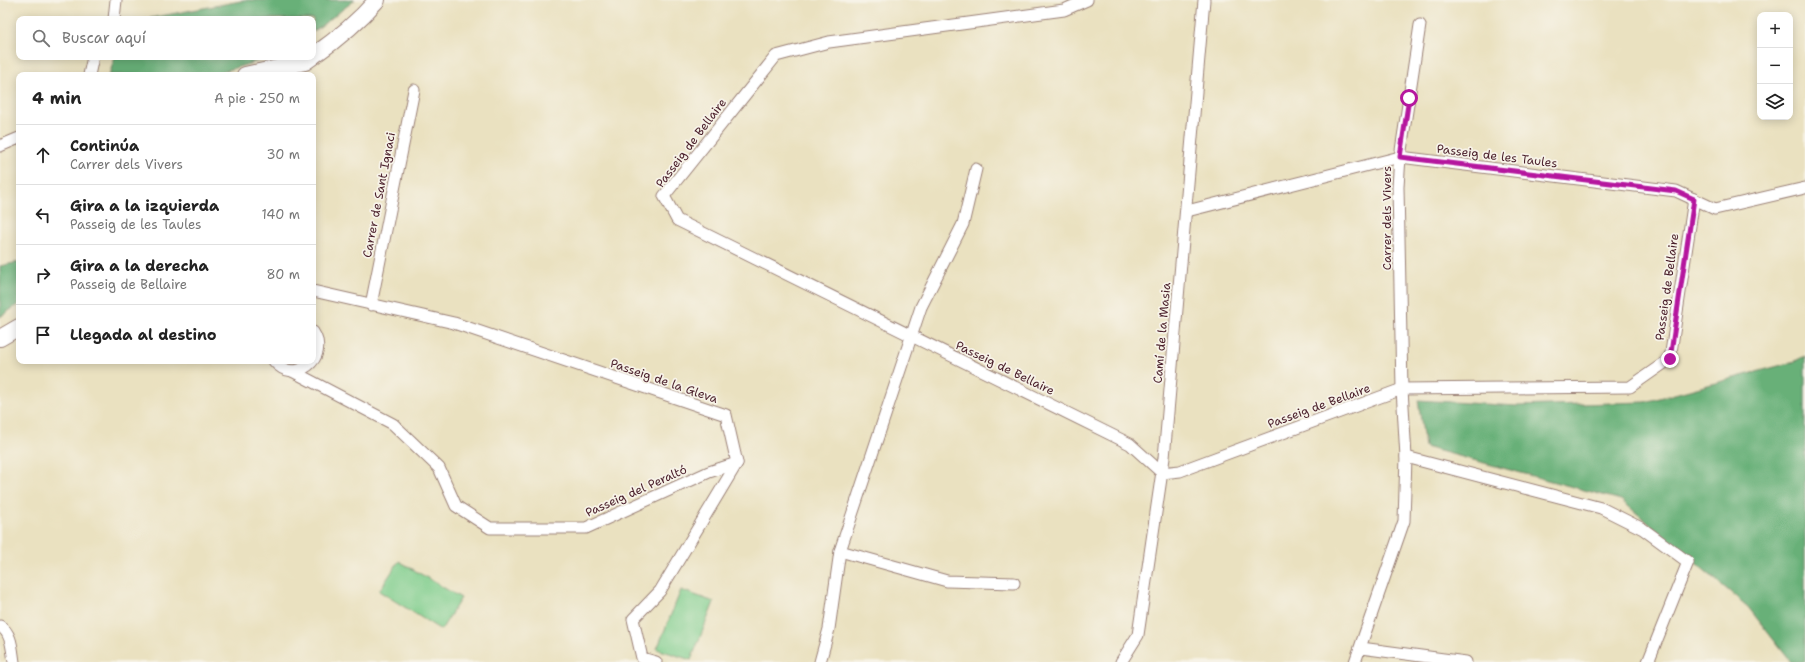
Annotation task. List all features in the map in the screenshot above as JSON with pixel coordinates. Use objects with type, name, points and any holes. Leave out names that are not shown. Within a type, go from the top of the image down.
[{"type":"street","points":[[114,16],[116,0]]},
{"type":"street","points":[[316,54],[358,20],[377,0]]},
{"type":"street","name":"Passeig de Bellaire","points":[[1087,0],[1064,10],[829,42],[776,56],[664,196],[677,220],[1130,444],[1162,473],[1180,471],[1402,389],[1630,387],[1670,359],[1694,199]]},
{"type":"street","name":"Camí de la Masia","points":[[1121,662],[1138,635],[1162,473],[1187,211],[1204,0]]},
{"type":"street","name":"Carrer dels Vivers","points":[[1355,662],[1404,521],[1406,457],[1402,389],[1398,187],[1400,157],[1420,25]]},
{"type":"street","points":[[90,72],[92,60]]},
{"type":"street","points":[[259,72],[305,62],[308,60]]},
{"type":"street","name":"Carrer de Sant Ignaci","points":[[371,305],[414,90]]},
{"type":"street","points":[[0,146],[16,139]]},
{"type":"street","name":"Passeig de les Taules","points":[[1187,211],[1400,157],[1676,191],[1715,208],[1805,188]]},
{"type":"street","points":[[820,662],[829,629],[840,551],[921,307],[963,224],[976,169]]},
{"type":"street","name":"Passeig de la Gleva","points":[[316,292],[454,323],[726,415],[737,463]]},
{"type":"street","points":[[0,338],[16,329]]},
{"type":"street","points":[[316,339],[318,343],[318,351],[316,356]]},
{"type":"street","name":"Passeig del Peraltó","points":[[278,364],[284,369],[292,371],[393,424],[439,468],[456,506],[490,528],[586,528],[709,472],[737,463]]},
{"type":"street","points":[[292,371],[301,370],[310,364]]},
{"type":"street","points":[[1406,457],[1601,508],[1644,529],[1688,562],[1648,662]]},
{"type":"street","points":[[656,662],[642,658],[633,619],[660,591],[737,463]]},
{"type":"street","points":[[840,551],[947,581],[1014,584]]},
{"type":"street","points":[[0,626],[4,628],[11,642],[14,662]]},
{"type":"street","points":[[1361,648],[1466,662]]},
{"type":"green space","points":[[246,0],[355,0],[316,30],[316,16],[161,16]]},
{"type":"green space","points":[[114,60],[262,60],[221,72],[110,72]]},
{"type":"green space","points":[[16,263],[16,306],[0,317],[0,266]]},
{"type":"green space","points":[[1805,356],[1805,662],[1791,662],[1748,607],[1621,500],[1425,447],[1418,400],[1517,406],[1645,402],[1793,362]]},
{"type":"green space","points":[[399,561],[461,598],[441,630],[379,591]]},
{"type":"green space","points":[[681,590],[714,602],[691,660],[657,649]]},
{"type":"route","points":[[1409,98],[1400,157],[1676,191],[1694,199],[1670,359]]}]
